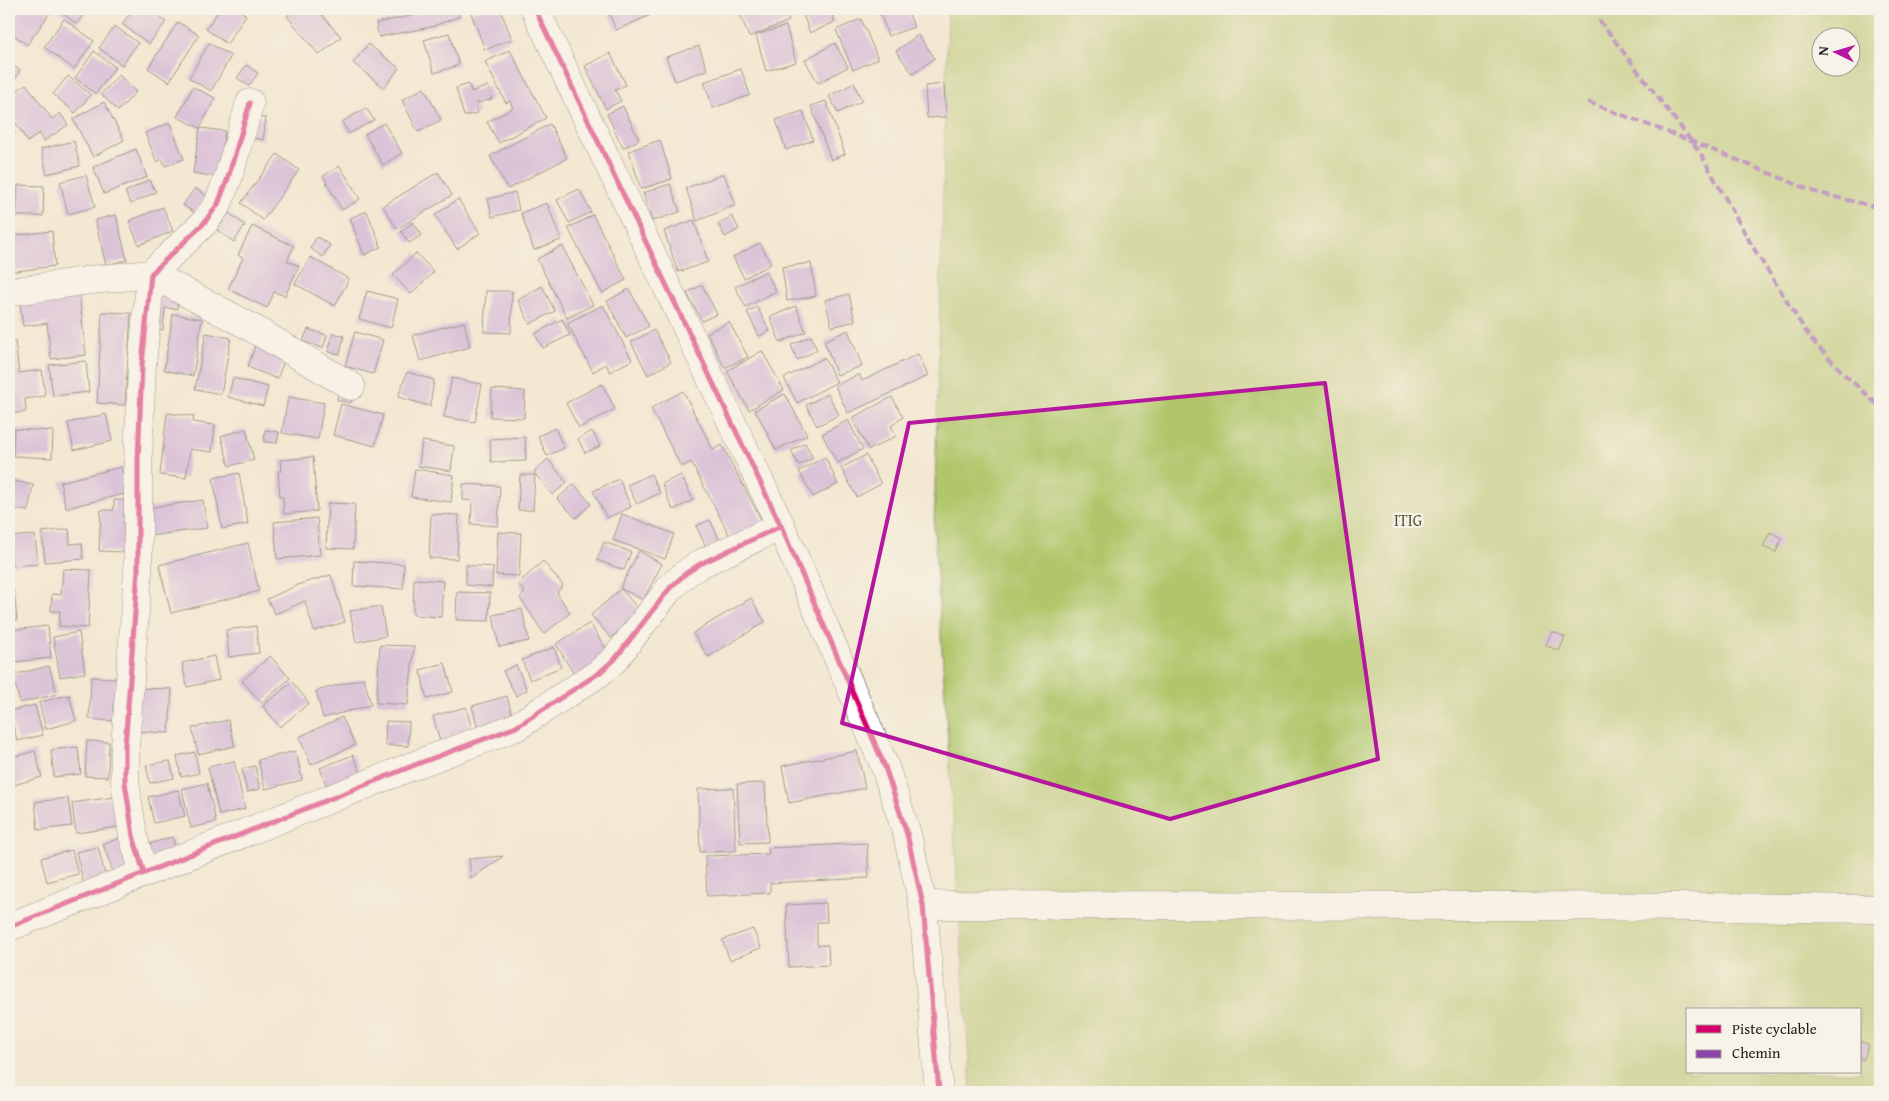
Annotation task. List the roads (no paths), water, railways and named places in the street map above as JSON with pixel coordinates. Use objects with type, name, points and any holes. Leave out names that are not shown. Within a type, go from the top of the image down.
[{"type":"street","points":[[535,9],[781,526],[885,767],[907,834],[923,905],[940,1092]]},
{"type":"street","points":[[144,873],[133,836],[125,782],[125,764],[138,571],[138,461],[142,364],[151,274],[204,223],[218,204],[228,178],[250,103]]},
{"type":"street","points":[[9,292],[91,280],[151,274],[247,325],[352,386]]},
{"type":"street","points":[[9,926],[420,763],[516,727],[599,673],[615,659],[670,588],[685,574],[700,564],[781,526]]},
{"type":"street","points":[[923,905],[1672,906],[1880,909]]},
{"type":"park label","name":"ITIG","points":[[1408,520]]}]
